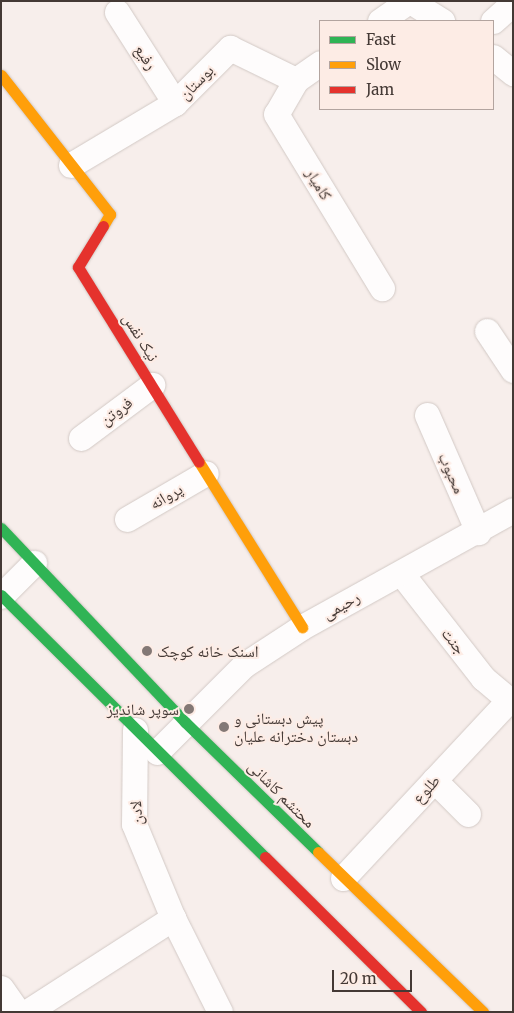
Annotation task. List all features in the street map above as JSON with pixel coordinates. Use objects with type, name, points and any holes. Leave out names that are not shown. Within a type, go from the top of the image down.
[{"type":"main road","name":"نیک نفس","points":[[1,75],[110,214],[78,267],[302,627]]},
{"type":"main road","name":"محتشم کاشانی","points":[[1,528],[185,722],[343,878],[484,1012]]},
{"type":"main road","points":[[2,595],[157,752],[421,1012]]},
{"type":"street","points":[[382,20],[410,1],[440,20]]},
{"type":"street","points":[[494,21],[513,3]]},
{"type":"street","name":"رفیع","points":[[117,12],[176,103]]},
{"type":"street","name":"بوستان","points":[[72,165],[176,103],[230,48],[296,80]]},
{"type":"street","points":[[494,58],[513,74]]},
{"type":"street","points":[[296,80],[319,64]]},
{"type":"street","name":"کامیار","points":[[296,80],[276,114],[382,288]]},
{"type":"street","points":[[487,331],[513,370]]},
{"type":"street","name":"فروتن","points":[[81,438],[152,385]]},
{"type":"street","name":"محبوب","points":[[427,415],[478,532]]},
{"type":"street","name":"پروانه","points":[[127,518],[206,473]]},
{"type":"street","name":"رحیمی","points":[[157,752],[185,722],[244,666],[302,627],[478,532],[513,510]]},
{"type":"street","points":[[2,595],[34,563]]},
{"type":"street","name":"جنت","points":[[401,573],[483,678],[511,701]]},
{"type":"street","name":"طلوع","points":[[343,878],[511,701]]},
{"type":"street","name":"لادن","points":[[135,730],[134,824],[173,918],[220,1012]]},
{"type":"street","points":[[434,780],[468,814]]},
{"type":"street","points":[[27,1012],[173,918]]},
{"type":"street","points":[[1,988],[18,1012]]},
{"type":"traffic: fast","points":[[1,528],[185,722],[318,852]]},
{"type":"traffic: fast","points":[[1,595],[265,857]]},
{"type":"traffic: slow","points":[[1,75],[110,214],[103,226]]},
{"type":"traffic: slow","points":[[199,462],[302,627]]},
{"type":"traffic: slow","points":[[318,852],[483,1012]]},
{"type":"traffic: jam","points":[[103,226],[78,267],[199,462]]},
{"type":"traffic: jam","points":[[265,857],[421,1012]]},
{"type":"place","name":"اسنک خانه کوچک","points":[[147,651]]},
{"type":"place","name":"سوپر شاندیز","points":[[189,709]]},
{"type":"place","name":"پیش دبستانی و دبستان دخترانه علیان","points":[[224,727]]}]
